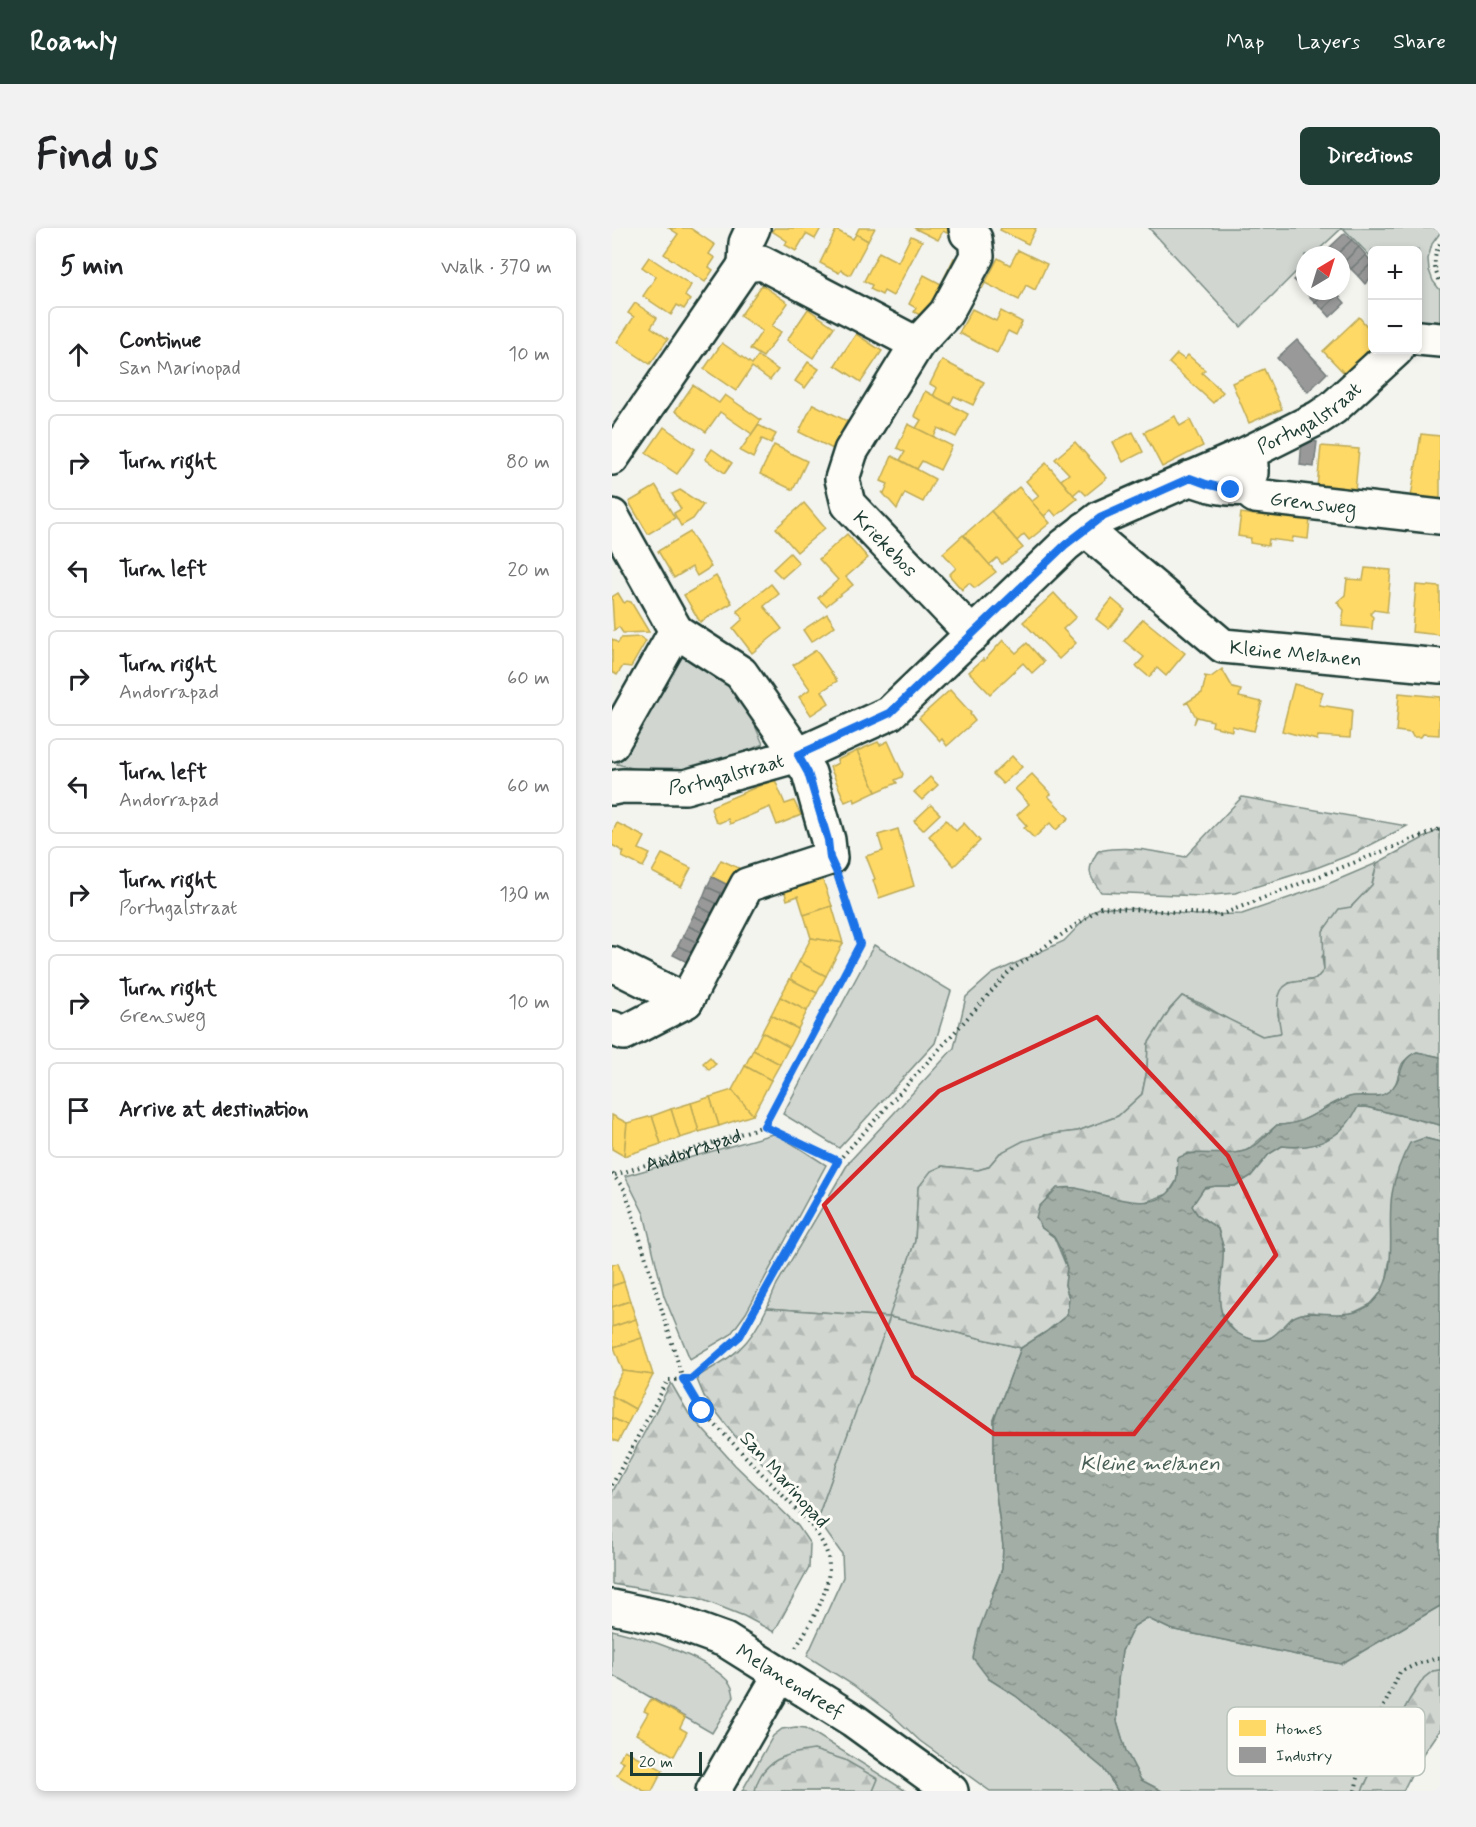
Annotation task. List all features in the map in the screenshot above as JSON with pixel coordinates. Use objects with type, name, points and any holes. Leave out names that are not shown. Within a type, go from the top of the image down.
[{"type":"street","points":[[612,458],[745,265],[746,243],[753,228]]},
{"type":"street","name":"Kriekebos","points":[[966,228],[967,233],[975,239],[977,256],[946,313],[917,344],[851,451],[842,479],[848,504],[973,635]]},
{"type":"street","points":[[745,265],[762,263],[917,344]]},
{"type":"street","points":[[1422,338],[1440,340]]},
{"type":"street","name":"Portugalstraat","points":[[612,788],[622,786],[685,787],[798,755],[890,713],[1065,545],[1100,518],[1242,456],[1318,418],[1333,408],[1392,354]]},
{"type":"street","name":"Portugalstraat","points":[[1242,456],[1251,465],[1251,480],[1245,488]]},
{"type":"street","name":"Grensweg","points":[[1190,478],[1231,490],[1245,488],[1255,496],[1440,517]]},
{"type":"street","points":[[612,516],[676,631],[741,673],[798,755],[808,773],[828,840],[830,858],[747,885],[686,1001],[624,1033],[612,1028]]},
{"type":"street","name":"Kleine Melanen","points":[[1085,529],[1223,646],[1440,666]]},
{"type":"street","points":[[612,744],[676,631]]},
{"type":"street","points":[[612,964],[686,1001]]},
{"type":"street","name":"Melanendreef","points":[[612,1608],[664,1618],[725,1640],[853,1720],[951,1791]]},
{"type":"street","points":[[713,1791],[780,1675]]},
{"type":"path","points":[[1440,244],[1435,255],[1435,272],[1440,281]]},
{"type":"path","points":[[612,1485],[668,1380],[691,1379],[740,1336],[838,1161],[1010,971],[1101,907],[1220,915],[1440,829]]},
{"type":"path","name":"Andorrapad","points":[[613,1174],[764,1126],[860,944],[830,858]]},
{"type":"path","points":[[764,1126],[838,1161]]},
{"type":"path","name":"San Marinopad","points":[[613,1174],[625,1190],[683,1379],[702,1411],[810,1524],[822,1541],[828,1556],[829,1573],[822,1596],[809,1626],[780,1675]]},
{"type":"path","points":[[1383,1707],[1400,1672],[1440,1657]]},
{"type":"path","points":[[1355,1791],[1358,1776]]},
{"type":"highlighted area","points":[[1097,1017],[1228,1156],[1276,1255],[1134,1434],[994,1434],[913,1376],[824,1205],[939,1091]]},
{"type":"green space","points":[[1149,228],[1342,228],[1323,246],[1296,246],[1296,272],[1241,327]]},
{"type":"green space","points":[[1343,228],[1440,228],[1440,233],[1432,244],[1428,259],[1433,281],[1440,290],[1440,334],[1422,332],[1422,246],[1368,246],[1368,254]]},
{"type":"green space","points":[[683,652],[739,689],[763,744],[682,781],[617,764]]},
{"type":"green space","points":[[1242,797],[1407,826],[1355,853],[1316,868],[1235,893],[1201,896],[1101,892],[1093,881],[1090,868],[1098,851],[1131,849],[1185,857]]},
{"type":"green space","points":[[1440,829],[1440,1057],[1417,1052],[1402,1064],[1396,1083],[1388,1093],[1379,1096],[1351,1097],[1332,1104],[1308,1118],[1277,1125],[1246,1151],[1222,1155],[1188,1153],[1177,1167],[1177,1180],[1168,1194],[1145,1202],[1130,1202],[1074,1188],[1042,1228],[1054,1237],[1067,1268],[1065,1285],[1069,1298],[1067,1315],[1021,1348],[890,1317],[817,1519],[735,1436],[704,1396],[696,1377],[739,1350],[754,1332],[767,1308],[889,1317],[915,1241],[918,1188],[931,1171],[942,1166],[978,1170],[988,1167],[1000,1153],[1023,1141],[1045,1135],[1078,1131],[1118,1116],[1142,1094],[1147,1070],[1148,1044],[1170,1009],[1182,996],[1262,1036],[1281,1033],[1278,1013],[1280,993],[1290,983],[1316,979],[1324,970],[1323,931],[1339,909],[1351,907],[1372,885],[1377,863]]},
{"type":"green space","points":[[1377,863],[1372,885],[1351,907],[1322,957],[1324,970],[1316,979],[1289,983],[1278,1014],[1282,1033],[1262,1036],[1182,996],[1170,1009],[1148,1044],[1147,1070],[1142,1094],[1118,1116],[1078,1131],[1045,1135],[1000,1153],[988,1167],[978,1170],[942,1166],[918,1188],[915,1241],[890,1317],[1021,1348],[994,1420],[994,1480],[1003,1546],[1002,1569],[992,1594],[989,1679],[1016,1696],[1103,1768],[1118,1791],[990,1791],[920,1741],[890,1713],[853,1685],[807,1656],[843,1577],[842,1554],[817,1519],[889,1317],[767,1308],[777,1284],[849,1162],[954,1048],[966,997],[992,974],[1064,941],[1092,912],[1101,907],[1196,915],[1242,914],[1323,886]]},
{"type":"green space","points":[[874,945],[951,991],[935,1043],[839,1148],[783,1114]]},
{"type":"green space","points":[[1357,1107],[1366,1107],[1440,1125],[1440,1142],[1424,1138],[1389,1264],[1385,1288],[1371,1304],[1353,1313],[1335,1315],[1308,1312],[1292,1318],[1279,1334],[1267,1340],[1252,1340],[1238,1335],[1225,1320],[1218,1303],[1223,1247],[1218,1229],[1197,1214],[1191,1206],[1204,1188],[1235,1186],[1251,1176],[1269,1154],[1282,1146],[1305,1146],[1326,1140],[1344,1127]]},
{"type":"green space","points":[[776,1133],[826,1165],[746,1313],[730,1335],[690,1359],[664,1296],[644,1214],[625,1176]]},
{"type":"green space","points":[[671,1383],[689,1414],[735,1465],[798,1526],[810,1544],[809,1568],[774,1632],[744,1616],[698,1598],[612,1584],[612,1493]]},
{"type":"green space","points":[[1440,1606],[1440,1670],[1433,1671],[1424,1678],[1406,1707],[1227,1707],[1227,1776],[1369,1776],[1362,1791],[1162,1791],[1141,1780],[1126,1751],[1117,1721],[1118,1680],[1122,1651],[1134,1626],[1147,1618],[1170,1629],[1341,1664]]},
{"type":"green space","points":[[612,1630],[657,1643],[689,1656],[717,1671],[727,1680],[734,1697],[712,1733],[612,1675]]},
{"type":"green space","points":[[1440,1670],[1440,1729],[1425,1751],[1425,1707],[1406,1707],[1424,1678],[1433,1671]]},
{"type":"green space","points":[[806,1728],[906,1791],[742,1791],[773,1736],[782,1729]]},
{"type":"green space","points":[[814,1750],[845,1760],[878,1779],[873,1791],[755,1791],[758,1780],[769,1765],[794,1753]]},
{"type":"green space","points":[[1369,1776],[1410,1776],[1403,1791],[1362,1791]]},
{"type":"water","name":"Kleine melanen","points":[[1417,1052],[1440,1057],[1440,1125],[1358,1107],[1344,1127],[1327,1140],[1306,1146],[1282,1146],[1269,1154],[1251,1176],[1235,1186],[1204,1188],[1192,1206],[1197,1214],[1218,1229],[1222,1242],[1220,1299],[1221,1311],[1226,1322],[1234,1331],[1248,1338],[1267,1339],[1277,1334],[1297,1315],[1351,1313],[1362,1310],[1372,1303],[1387,1280],[1391,1251],[1392,1194],[1401,1161],[1410,1143],[1424,1138],[1440,1142],[1440,1606],[1341,1664],[1170,1629],[1147,1618],[1134,1626],[1122,1651],[1118,1680],[1117,1721],[1126,1751],[1141,1780],[1162,1791],[1118,1791],[1103,1768],[1016,1696],[989,1679],[973,1658],[979,1630],[1002,1569],[1003,1546],[994,1480],[994,1420],[1021,1348],[1067,1315],[1069,1298],[1065,1285],[1067,1268],[1054,1237],[1042,1228],[1036,1218],[1039,1207],[1057,1188],[1076,1188],[1130,1201],[1144,1202],[1157,1199],[1168,1193],[1176,1182],[1178,1158],[1192,1154],[1226,1154],[1244,1151],[1257,1144],[1277,1125],[1306,1119],[1349,1097],[1380,1096],[1394,1086],[1406,1060]]},
{"type":"building: Homes","points":[[669,228],[690,228],[715,245],[709,254],[715,258],[709,267],[713,270],[705,282],[664,254],[678,234]]},
{"type":"building: Homes","points":[[774,228],[821,228],[815,239],[806,234],[796,251],[785,245],[787,241],[772,231]]},
{"type":"building: Homes","points":[[859,228],[875,228],[868,241],[856,234]]},
{"type":"building: Homes","points":[[914,228],[953,228],[949,234],[943,231],[938,240]]},
{"type":"building: Homes","points":[[1001,228],[1036,228],[1028,244],[1000,230]]},
{"type":"building: Homes","points":[[836,230],[853,239],[856,234],[868,241],[850,275],[841,270],[839,273],[820,263]]},
{"type":"building: Homes","points":[[911,236],[922,241],[893,296],[884,291],[882,295],[870,289],[872,285],[864,281],[879,252],[898,262]]},
{"type":"building: Homes","points":[[1018,250],[1047,264],[1035,290],[1026,285],[1019,300],[985,283],[998,258],[1010,265]]},
{"type":"building: Homes","points":[[649,257],[691,285],[685,296],[690,300],[684,309],[677,305],[671,315],[643,296],[656,277],[642,267]]},
{"type":"building: Homes","points":[[954,258],[966,264],[926,318],[914,312],[916,308],[909,304],[924,275],[941,284]]},
{"type":"building: Homes","points":[[762,285],[788,303],[772,326],[781,332],[763,357],[750,349],[762,331],[740,316]]},
{"type":"building: Homes","points":[[635,303],[657,318],[651,327],[668,339],[650,364],[617,342],[634,317],[628,313]]},
{"type":"building: Homes","points":[[808,309],[834,327],[813,358],[787,340]]},
{"type":"building: Homes","points":[[972,309],[996,321],[1001,311],[1022,322],[1016,335],[1008,331],[997,353],[959,333]]},
{"type":"building: Homes","points":[[1359,317],[1368,327],[1368,353],[1345,374],[1323,351]]},
{"type":"building: Homes","points":[[856,334],[882,351],[861,382],[835,365]]},
{"type":"building: Homes","points":[[722,343],[752,364],[758,356],[778,370],[770,380],[752,367],[736,391],[704,369]]},
{"type":"building: Homes","points":[[1177,354],[1184,359],[1188,355],[1205,370],[1202,373],[1223,392],[1213,403],[1169,363]]},
{"type":"building: Homes","points":[[942,360],[984,382],[973,405],[954,396],[950,404],[933,396],[937,388],[930,384]]},
{"type":"building: Homes","points":[[808,362],[819,369],[805,388],[795,381]]},
{"type":"building: Homes","points":[[1264,369],[1282,409],[1249,423],[1232,383]]},
{"type":"building: Homes","points":[[693,385],[719,403],[725,395],[761,420],[752,434],[720,412],[706,432],[675,411]]},
{"type":"building: Homes","points":[[925,391],[968,414],[956,437],[938,428],[934,437],[916,428],[921,420],[914,416]]},
{"type":"building: Homes","points":[[813,404],[847,421],[833,449],[799,432]]},
{"type":"building: Homes","points":[[1175,416],[1180,426],[1190,420],[1203,446],[1162,467],[1144,432]]},
{"type":"building: Homes","points":[[908,424],[952,446],[940,470],[922,461],[917,469],[900,460],[905,452],[897,448]]},
{"type":"building: Homes","points":[[758,425],[776,434],[771,443],[762,439],[753,458],[740,451]]},
{"type":"building: Homes","points":[[664,427],[695,449],[677,474],[646,453]]},
{"type":"building: Homes","points":[[1133,432],[1143,452],[1123,462],[1113,442]]},
{"type":"building: Homes","points":[[1421,434],[1440,436],[1440,500],[1411,497]]},
{"type":"building: Homes","points":[[1075,442],[1107,478],[1086,495],[1080,489],[1073,495],[1061,480],[1069,474],[1055,459]]},
{"type":"building: Homes","points":[[774,445],[807,461],[793,490],[760,474]]},
{"type":"building: Homes","points":[[1321,446],[1359,449],[1355,491],[1317,487]]},
{"type":"building: Homes","points":[[712,449],[732,463],[725,473],[705,459]]},
{"type":"building: Homes","points":[[892,456],[935,479],[923,502],[905,493],[897,509],[882,492],[884,493],[888,484],[881,481]]},
{"type":"building: Homes","points":[[1046,463],[1077,499],[1056,516],[1051,510],[1044,516],[1031,502],[1039,496],[1026,481]]},
{"type":"building: Homes","points":[[656,486],[675,518],[648,534],[629,502]]},
{"type":"building: Homes","points":[[1019,487],[1050,523],[1029,540],[1024,534],[1017,541],[991,511]]},
{"type":"building: Homes","points":[[680,490],[703,505],[693,519],[681,526],[674,513],[681,509],[672,494]]},
{"type":"building: Homes","points":[[804,503],[825,528],[797,552],[776,528]]},
{"type":"building: Homes","points":[[991,511],[1023,548],[1002,564],[997,558],[989,565],[964,535]]},
{"type":"building: Homes","points":[[1254,512],[1310,519],[1308,539],[1293,537],[1292,542],[1269,539],[1268,546],[1250,543],[1251,538],[1238,536],[1241,513],[1254,515]]},
{"type":"building: Homes","points":[[690,532],[711,567],[697,576],[692,567],[674,578],[658,551]]},
{"type":"building: Homes","points":[[847,534],[868,558],[846,577],[853,585],[826,606],[818,598],[838,580],[819,559]]},
{"type":"building: Homes","points":[[963,535],[996,572],[975,588],[969,583],[962,589],[963,591],[949,575],[956,568],[943,553]]},
{"type":"building: Homes","points":[[790,553],[799,563],[782,578],[773,569]]},
{"type":"building: Homes","points":[[1365,568],[1391,570],[1387,612],[1374,610],[1370,614],[1373,617],[1372,629],[1342,626],[1344,610],[1337,602],[1345,595],[1347,579],[1363,580]]},
{"type":"building: Homes","points":[[716,576],[732,603],[700,622],[684,595]]},
{"type":"building: Homes","points":[[771,584],[779,594],[764,606],[782,629],[752,653],[733,628],[743,619],[737,611]]},
{"type":"building: Homes","points":[[1416,585],[1440,587],[1440,635],[1412,632]]},
{"type":"building: Homes","points":[[618,593],[624,603],[631,602],[649,632],[623,633],[619,627],[614,630],[612,597]]},
{"type":"building: Homes","points":[[1054,593],[1076,617],[1063,629],[1076,643],[1059,659],[1023,622]]},
{"type":"building: Homes","points":[[1112,599],[1125,610],[1109,629],[1096,619]]},
{"type":"building: Homes","points":[[827,614],[835,626],[811,642],[803,630]]},
{"type":"building: Homes","points":[[1143,619],[1185,653],[1166,676],[1157,668],[1149,677],[1136,666],[1144,657],[1124,641]]},
{"type":"building: Homes","points":[[640,637],[646,641],[631,667],[623,666],[617,675],[612,672],[612,639],[618,643],[621,638]]},
{"type":"building: Homes","points":[[1003,640],[1016,653],[1027,643],[1044,662],[1032,673],[1023,663],[990,694],[969,672],[983,659],[984,661]]},
{"type":"building: Homes","points":[[816,650],[837,681],[822,691],[829,703],[811,715],[799,697],[810,689],[793,665]]},
{"type":"building: Homes","points":[[1222,669],[1233,688],[1241,690],[1239,697],[1262,702],[1254,731],[1232,726],[1232,731],[1212,726],[1213,721],[1197,717],[1194,724],[1196,717],[1188,703],[1184,704],[1202,693],[1206,677],[1204,676],[1211,677]]},
{"type":"building: Homes","points":[[1294,684],[1323,692],[1319,705],[1352,710],[1350,738],[1318,736],[1317,740],[1282,731]]},
{"type":"building: Homes","points":[[950,690],[971,713],[975,721],[947,746],[919,718]]},
{"type":"building: Homes","points":[[1399,693],[1440,697],[1439,735],[1423,734],[1421,737],[1413,737],[1411,733],[1396,731]]},
{"type":"building: Homes","points":[[888,741],[903,774],[895,780],[897,783],[876,792],[857,751],[878,742],[880,745]]},
{"type":"building: Homes","points":[[857,751],[876,792],[855,802],[854,798],[845,802],[830,767],[838,763],[837,760]]},
{"type":"building: Homes","points":[[1012,756],[1022,767],[1003,784],[993,774]]},
{"type":"building: Homes","points":[[1032,774],[1051,794],[1048,796],[1069,818],[1056,830],[1050,823],[1034,838],[1024,828],[1027,826],[1017,815],[1029,804],[1015,789]]},
{"type":"building: Homes","points":[[773,775],[785,804],[794,801],[801,815],[777,825],[770,807],[730,824],[728,819],[716,822],[712,806],[761,785],[759,781]]},
{"type":"building: Homes","points":[[930,777],[938,785],[922,800],[914,792]]},
{"type":"building: Homes","points":[[931,805],[940,814],[923,830],[914,821]]},
{"type":"building: Homes","points":[[946,820],[956,831],[964,823],[980,841],[954,866],[929,836]]},
{"type":"building: Homes","points":[[617,823],[645,837],[639,849],[650,854],[643,867],[622,857],[624,852],[612,845],[612,833]]},
{"type":"building: Homes","points":[[898,829],[914,886],[879,898],[866,856],[883,851],[878,835]]},
{"type":"building: Homes","points":[[662,854],[691,868],[681,887],[652,872]]},
{"type":"building: Homes","points":[[721,860],[741,869],[732,887],[712,877]]},
{"type":"building: Homes","points":[[821,875],[832,906],[804,915],[798,896],[787,900],[783,886]]},
{"type":"building: Homes","points":[[832,906],[843,943],[811,938],[804,915]]},
{"type":"building: Homes","points":[[811,938],[843,943],[826,976],[799,962]]},
{"type":"building: Homes","points":[[799,962],[826,976],[817,993],[790,979]]},
{"type":"building: Homes","points":[[790,979],[817,993],[807,1011],[780,997]]},
{"type":"building: Homes","points":[[780,997],[807,1011],[798,1029],[771,1015]]},
{"type":"building: Homes","points":[[771,1015],[798,1029],[789,1047],[762,1032]]},
{"type":"building: Homes","points":[[762,1032],[789,1047],[780,1064],[753,1050]]},
{"type":"building: Homes","points":[[753,1050],[780,1064],[771,1080],[745,1066]]},
{"type":"building: Homes","points":[[710,1057],[716,1064],[709,1070],[703,1063]]},
{"type":"building: Homes","points":[[745,1066],[771,1080],[753,1115],[732,1090]]},
{"type":"building: Homes","points":[[732,1090],[753,1115],[719,1126],[710,1097]]},
{"type":"building: Homes","points":[[710,1097],[719,1126],[699,1132],[691,1103]]},
{"type":"building: Homes","points":[[691,1103],[699,1132],[680,1138],[671,1109]]},
{"type":"building: Homes","points":[[671,1109],[680,1138],[661,1144],[652,1116]]},
{"type":"building: Homes","points":[[612,1115],[627,1123],[624,1156],[612,1149]]},
{"type":"building: Homes","points":[[652,1116],[661,1144],[624,1156],[627,1123]]},
{"type":"building: Homes","points":[[618,1263],[624,1282],[612,1286],[612,1265]]},
{"type":"building: Homes","points":[[624,1282],[630,1301],[612,1307],[612,1286]]},
{"type":"building: Homes","points":[[630,1301],[636,1319],[612,1327],[612,1307]]},
{"type":"building: Homes","points":[[636,1319],[642,1338],[614,1347],[612,1327]]},
{"type":"building: Homes","points":[[642,1338],[653,1375],[623,1371],[614,1347]]},
{"type":"building: Homes","points":[[623,1371],[653,1375],[635,1409],[612,1396],[612,1391]]},
{"type":"building: Homes","points":[[612,1396],[635,1409],[627,1425],[612,1418]]},
{"type":"building: Homes","points":[[612,1418],[627,1425],[618,1442],[612,1439]]},
{"type":"building: Homes","points":[[651,1699],[685,1718],[680,1728],[687,1732],[674,1756],[636,1734],[648,1713],[644,1711]]},
{"type":"building: Homes","points":[[624,1750],[663,1770],[652,1791],[644,1791],[617,1775],[624,1762],[619,1760]]},
{"type":"building: Industry","points":[[1345,233],[1352,240],[1346,246],[1331,246]]},
{"type":"building: Industry","points":[[1352,240],[1359,247],[1350,256],[1350,246],[1346,246]]},
{"type":"building: Industry","points":[[1359,247],[1366,255],[1351,269],[1350,256]]},
{"type":"building: Industry","points":[[1366,255],[1368,267],[1358,276],[1351,269]]},
{"type":"building: Industry","points":[[1368,267],[1368,281],[1365,284],[1358,276]]},
{"type":"building: Industry","points":[[1317,300],[1333,300],[1323,309],[1315,302]]},
{"type":"building: Industry","points":[[1333,300],[1342,300],[1345,303],[1330,317],[1323,309]]},
{"type":"building: Industry","points":[[1297,340],[1327,373],[1308,392],[1277,358]]},
{"type":"building: Industry","points":[[1302,440],[1317,442],[1314,467],[1300,465]]},
{"type":"building: Industry","points":[[712,877],[732,887],[727,896],[707,887]]},
{"type":"building: Industry","points":[[707,887],[727,896],[722,906],[703,897]]},
{"type":"building: Industry","points":[[703,897],[722,906],[717,916],[698,906]]},
{"type":"building: Industry","points":[[698,906],[717,916],[713,925],[693,916]]},
{"type":"building: Industry","points":[[693,916],[713,925],[708,935],[688,926]]},
{"type":"building: Industry","points":[[688,926],[708,935],[703,945],[683,936]]},
{"type":"building: Industry","points":[[683,936],[703,945],[698,955],[678,946]]},
{"type":"building: Industry","points":[[678,946],[698,955],[693,965],[673,955]]},
{"type":"route","points":[[702,1411],[683,1379],[691,1379],[740,1336],[838,1161],[764,1126],[860,944],[830,858],[828,840],[808,773],[798,755],[890,713],[1065,545],[1100,518],[1190,478],[1231,490]]}]
